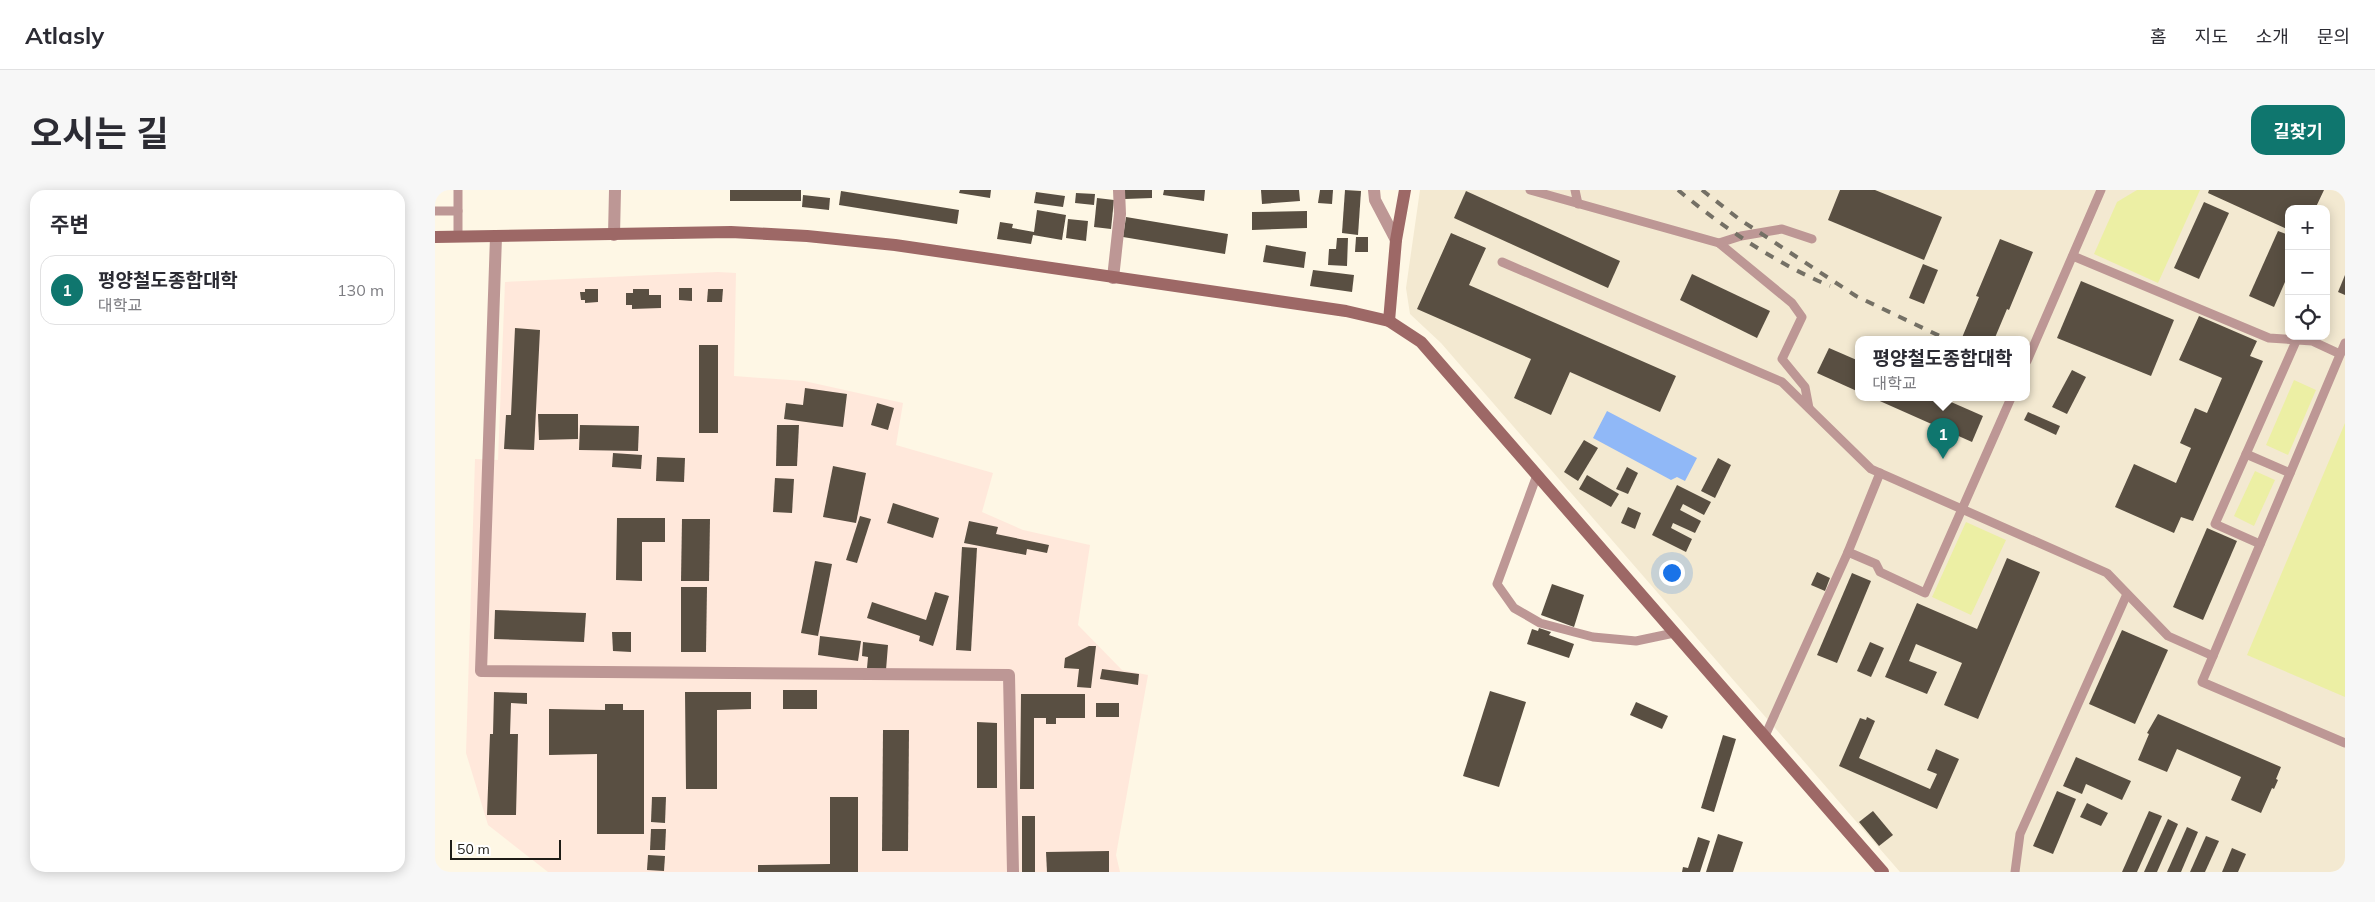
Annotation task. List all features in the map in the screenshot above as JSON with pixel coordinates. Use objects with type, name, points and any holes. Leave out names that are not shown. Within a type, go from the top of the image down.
[{"type":"street","points":[[614,235],[615,190]]},
{"type":"street","points":[[1113,278],[1120,214],[1119,190]]},
{"type":"street","points":[[1373,190],[1375,200],[1396,240]]},
{"type":"street","points":[[1389,321],[1396,240],[1405,190]]},
{"type":"street","points":[[435,237],[731,232],[807,236],[895,245],[1346,311],[1389,321],[1421,342],[1883,872]]},
{"type":"street","points":[[497,237],[481,671],[1009,675],[1013,872]]},
{"type":"lane","points":[[458,190],[458,237]]},
{"type":"lane","points":[[1530,190],[1719,243],[1792,303],[1802,317],[1782,359],[1805,387],[1809,409]]},
{"type":"lane","points":[[1575,190],[1578,204]]},
{"type":"lane","points":[[2030,354],[2101,190]]},
{"type":"lane","points":[[435,211],[458,211]]},
{"type":"lane","points":[[1719,243],[1741,236],[1782,230],[1811,239]]},
{"type":"lane","points":[[2073,256],[2269,338],[2285,339]]},
{"type":"lane","points":[[1502,262],[1782,382],[1871,469],[2107,573],[2168,636],[2213,656]]},
{"type":"lane","points":[[2260,544],[2215,524],[2297,340],[2312,341],[2340,354]]},
{"type":"lane","points":[[2345,343],[2202,682],[2345,742]]},
{"type":"lane","points":[[1848,552],[1876,564],[1880,572],[1925,593],[2010,401]]},
{"type":"lane","points":[[2246,454],[2290,473]]},
{"type":"lane","points":[[1765,736],[1848,552],[1881,473]]},
{"type":"lane","points":[[1537,475],[1497,584],[1514,608],[1540,623],[1593,637],[1636,641],[1674,633]]},
{"type":"lane","points":[[2015,872],[2020,834],[2127,594]]},
{"type":"shaded area","points":[[1420,190],[2345,190],[2345,872],[1900,872],[1441,343],[1410,314],[1406,288]]},
{"type":"shaded area","points":[[718,272],[736,273],[734,376],[804,381],[903,403],[896,445],[993,473],[982,512],[1023,530],[1090,545],[1078,625],[1122,670],[1148,675],[1116,855],[1120,872],[548,872],[488,825],[466,753],[475,459],[498,460],[505,282]]},
{"type":"green space","points":[[2137,190],[2200,190],[2158,283],[2094,254],[2117,202]]},
{"type":"green space","points":[[2294,380],[2316,390],[2288,455],[2266,445]]},
{"type":"green space","points":[[2345,423],[2345,697],[2247,655]]},
{"type":"green space","points":[[2255,471],[2275,480],[2254,526],[2234,516]]},
{"type":"green space","points":[[1966,522],[2006,540],[1971,615],[1932,597]]},
{"type":"water","points":[[1607,411],[1697,458],[1685,481],[1677,477],[1671,480],[1593,438]]},
{"type":"building","points":[[730,190],[801,190],[801,201],[730,201]]},
{"type":"building","points":[[960,190],[991,190],[990,198],[959,193]]},
{"type":"building","points":[[1125,190],[1152,190],[1152,198],[1125,199]]},
{"type":"building","points":[[1164,190],[1205,190],[1204,201],[1163,195]]},
{"type":"building","points":[[1261,190],[1299,190],[1300,201],[1262,204]]},
{"type":"building","points":[[1320,190],[1333,190],[1332,204],[1318,203]]},
{"type":"building","points":[[1345,190],[1361,191],[1358,235],[1342,233]]},
{"type":"building","points":[[1840,190],[1875,190],[1942,217],[1924,260],[1828,220]]},
{"type":"building","points":[[2209,190],[2324,190],[2317,205],[2285,205],[2285,228],[2208,193]]},
{"type":"building","points":[[841,191],[959,210],[957,224],[839,205]]},
{"type":"building","points":[[1466,191],[1620,261],[1608,288],[1454,218]]},
{"type":"building","points":[[1036,192],[1065,196],[1063,207],[1034,203]]},
{"type":"building","points":[[1076,193],[1095,194],[1094,205],[1075,203]]},
{"type":"building","points":[[803,195],[830,198],[829,210],[802,207]]},
{"type":"building","points":[[1097,198],[1114,200],[1111,229],[1094,227]]},
{"type":"building","points":[[2204,202],[2229,213],[2199,279],[2174,268]]},
{"type":"building","points":[[1037,210],[1066,215],[1062,240],[1033,235],[1031,244],[997,239],[1000,222],[1013,224],[1012,228],[1034,232]]},
{"type":"building","points":[[1307,211],[1307,228],[1252,230],[1252,212]]},
{"type":"building","points":[[1126,217],[1228,234],[1225,254],[1123,237]]},
{"type":"building","points":[[1068,219],[1088,221],[1086,241],[1066,238]]},
{"type":"building","points":[[2278,231],[2285,234],[2285,282],[2274,307],[2249,296]]},
{"type":"building","points":[[1451,233],[1486,248],[1469,285],[1676,376],[1660,412],[1570,372],[1551,415],[1514,398],[1531,359],[1417,309]]},
{"type":"building","points":[[1356,237],[1368,237],[1368,252],[1355,252]]},
{"type":"building","points":[[1337,238],[1348,238],[1347,266],[1328,265],[1329,249],[1336,249]]},
{"type":"building","points":[[2000,239],[2033,252],[2009,310],[2007,309],[1996,336],[1963,336],[1979,297],[1976,296]]},
{"type":"building","points":[[1266,245],[1306,252],[1304,268],[1263,262]]},
{"type":"building","points":[[1923,264],[1938,270],[1924,304],[1909,298]]},
{"type":"building","points":[[1313,270],[1354,275],[1352,292],[1310,286]]},
{"type":"building","points":[[1692,274],[1770,311],[1757,338],[1680,300]]},
{"type":"building","points":[[2345,275],[2345,295],[2338,292]]},
{"type":"building","points":[[2081,281],[2174,320],[2151,376],[2057,338]]},
{"type":"building","points":[[679,288],[692,288],[692,301],[679,300]]},
{"type":"building","points":[[585,289],[598,289],[598,302],[585,303],[585,300],[581,300],[580,292],[585,292]]},
{"type":"building","points":[[633,289],[649,289],[649,295],[661,295],[661,308],[632,309],[632,305],[626,305],[626,293],[633,293]]},
{"type":"building","points":[[708,289],[723,289],[722,302],[707,302]]},
{"type":"building","points":[[2199,316],[2257,341],[2250,356],[2263,361],[2193,521],[2181,517],[2174,533],[2115,507],[2134,464],[2176,483],[2191,448],[2180,443],[2195,408],[2207,413],[2222,378],[2179,360]]},
{"type":"building","points":[[515,328],[540,330],[534,450],[504,449],[506,415],[511,415]]},
{"type":"building","points":[[699,345],[718,345],[718,433],[699,433]]},
{"type":"building","points":[[1829,348],[1855,359],[1855,390],[1817,373]]},
{"type":"building","points":[[2072,370],[2086,377],[2067,414],[2052,407]]},
{"type":"building","points":[[805,388],[847,394],[843,427],[784,419],[786,403],[803,405]]},
{"type":"building","points":[[1880,401],[1949,401],[1983,416],[1972,442]]},
{"type":"building","points":[[877,403],[894,408],[888,430],[871,425]]},
{"type":"building","points":[[2028,412],[2060,426],[2056,435],[2024,420]]},
{"type":"building","points":[[538,414],[578,414],[578,439],[539,440]]},
{"type":"building","points":[[580,425],[639,426],[638,451],[579,450]]},
{"type":"building","points":[[777,425],[799,425],[797,466],[776,466]]},
{"type":"building","points":[[1584,440],[1598,448],[1578,481],[1564,472]]},
{"type":"building","points":[[613,453],[642,455],[641,469],[612,467]]},
{"type":"building","points":[[657,457],[685,458],[684,482],[656,481]]},
{"type":"building","points":[[1718,458],[1731,465],[1715,498],[1701,491]]},
{"type":"building","points":[[833,466],[866,473],[856,523],[823,517]]},
{"type":"building","points":[[1627,467],[1638,473],[1628,494],[1616,489]]},
{"type":"building","points":[[1587,475],[1619,494],[1611,507],[1579,489]]},
{"type":"building","points":[[775,478],[794,479],[792,513],[773,512]]},
{"type":"building","points":[[1677,485],[1711,502],[1704,515],[1683,504],[1680,510],[1701,521],[1695,533],[1673,523],[1671,528],[1692,539],[1686,552],[1652,535]]},
{"type":"building","points":[[893,503],[939,518],[933,538],[887,523]]},
{"type":"building","points":[[1628,507],[1641,513],[1635,529],[1621,523]]},
{"type":"building","points":[[860,516],[871,519],[857,563],[846,560]]},
{"type":"building","points":[[617,518],[665,518],[665,542],[642,542],[642,581],[616,580]]},
{"type":"building","points":[[682,519],[710,519],[709,581],[681,581]]},
{"type":"building","points":[[969,521],[998,527],[996,534],[1049,545],[1047,553],[1027,549],[1026,555],[964,543]]},
{"type":"building","points":[[2207,528],[2237,541],[2203,620],[2173,607]]},
{"type":"building","points":[[962,547],[977,548],[971,651],[956,650]]},
{"type":"building","points":[[2007,558],[2040,572],[1978,719],[1944,705],[1962,663],[1916,644],[1909,661],[1937,672],[1927,694],[1885,677],[1917,603],[1977,629]]},
{"type":"building","points":[[815,561],[832,564],[818,636],[801,633]]},
{"type":"building","points":[[1817,572],[1830,578],[1825,591],[1811,585]]},
{"type":"building","points":[[1852,573],[1871,581],[1837,663],[1817,655]]},
{"type":"building","points":[[1552,584],[1584,595],[1574,627],[1541,615]]},
{"type":"building","points":[[681,587],[707,587],[706,652],[681,652]]},
{"type":"building","points":[[935,592],[949,596],[933,646],[919,641],[920,636],[867,618],[872,602],[926,620]]},
{"type":"building","points":[[495,610],[586,613],[584,642],[494,639]]},
{"type":"building","points":[[1539,628],[1551,632],[1549,635],[1574,644],[1569,658],[1527,644],[1532,629],[1538,631]]},
{"type":"building","points":[[2122,630],[2168,650],[2135,724],[2089,704]]},
{"type":"building","points":[[612,632],[631,632],[631,652],[613,651]]},
{"type":"building","points":[[820,636],[861,641],[858,661],[818,655]]},
{"type":"building","points":[[863,642],[888,645],[886,670],[867,668],[868,657],[862,656]]},
{"type":"building","points":[[1870,642],[1884,648],[1871,677],[1857,671]]},
{"type":"building","points":[[1089,646],[1096,646],[1091,688],[1077,687],[1079,669],[1064,668],[1065,658]]},
{"type":"building","points":[[1102,669],[1139,674],[1138,685],[1100,679]]},
{"type":"building","points":[[783,690],[817,690],[817,709],[783,709]]},
{"type":"building","points":[[1490,691],[1526,702],[1499,787],[1463,776]]},
{"type":"building","points":[[494,692],[527,693],[527,704],[511,703],[510,734],[518,734],[516,815],[487,815],[490,734],[493,734]]},
{"type":"building","points":[[685,692],[751,692],[751,709],[717,710],[717,789],[686,789]]},
{"type":"building","points":[[1021,694],[1085,694],[1085,718],[1056,718],[1056,724],[1046,724],[1046,718],[1034,718],[1034,789],[1020,789]]},
{"type":"building","points":[[1636,702],[1668,716],[1662,729],[1630,715]]},
{"type":"building","points":[[1096,703],[1119,703],[1119,717],[1096,717]]},
{"type":"building","points":[[605,704],[623,704],[623,710],[644,710],[644,834],[597,834],[597,754],[549,755],[549,709],[605,710]]},
{"type":"building","points":[[2158,714],[2281,767],[2276,779],[2278,780],[2274,789],[2272,788],[2261,813],[2231,800],[2241,777],[2177,749],[2167,772],[2138,760],[2149,734],[2147,733]]},
{"type":"building","points":[[1867,717],[1875,721],[1859,758],[1930,789],[1937,774],[1927,770],[1936,749],[1959,759],[1937,809],[1839,766],[1860,718],[1866,720]]},
{"type":"building","points":[[977,722],[997,723],[997,788],[977,788]]},
{"type":"building","points":[[883,730],[909,730],[908,851],[882,851]]},
{"type":"building","points":[[1723,735],[1736,739],[1714,812],[1701,808]]},
{"type":"building","points":[[2076,757],[2131,781],[2122,800],[2086,784],[2082,794],[2063,786]]},
{"type":"building","points":[[2057,791],[2076,799],[2053,854],[2033,846]]},
{"type":"building","points":[[652,797],[666,797],[665,823],[651,822]]},
{"type":"building","points":[[830,797],[858,797],[858,872],[758,872],[758,865],[830,864]]},
{"type":"building","points":[[2087,803],[2108,813],[2101,826],[2080,817]]},
{"type":"building","points":[[1873,811],[1893,835],[1879,846],[1859,822]]},
{"type":"building","points":[[2149,811],[2162,816],[2137,872],[2122,872]]},
{"type":"building","points":[[1022,816],[1035,816],[1035,872],[1022,872]]},
{"type":"building","points":[[2168,819],[2178,824],[2157,872],[2144,872]]},
{"type":"building","points":[[2187,827],[2198,832],[2181,872],[2167,872]]},
{"type":"building","points":[[651,829],[666,829],[665,850],[650,850]]},
{"type":"building","points":[[1718,834],[1743,842],[1733,872],[1706,872]]},
{"type":"building","points":[[2206,836],[2219,841],[2205,872],[2190,872]]},
{"type":"building","points":[[1698,837],[1710,841],[1700,872],[1682,872],[1683,867],[1688,868]]},
{"type":"building","points":[[2232,848],[2246,854],[2238,872],[2222,872]]},
{"type":"building","points":[[1109,851],[1109,872],[1047,872],[1046,852]]},
{"type":"building","points":[[648,855],[665,856],[664,871],[647,870]]},
{"type":"railway","points":[[1678,190],[1713,218],[1751,244],[1790,267],[1830,286]]},
{"type":"railway","points":[[1702,190],[1739,219],[1856,296],[1940,336]]},
{"type":"place","name":"평양철도종합대학","points":[[1943,459]]}]
